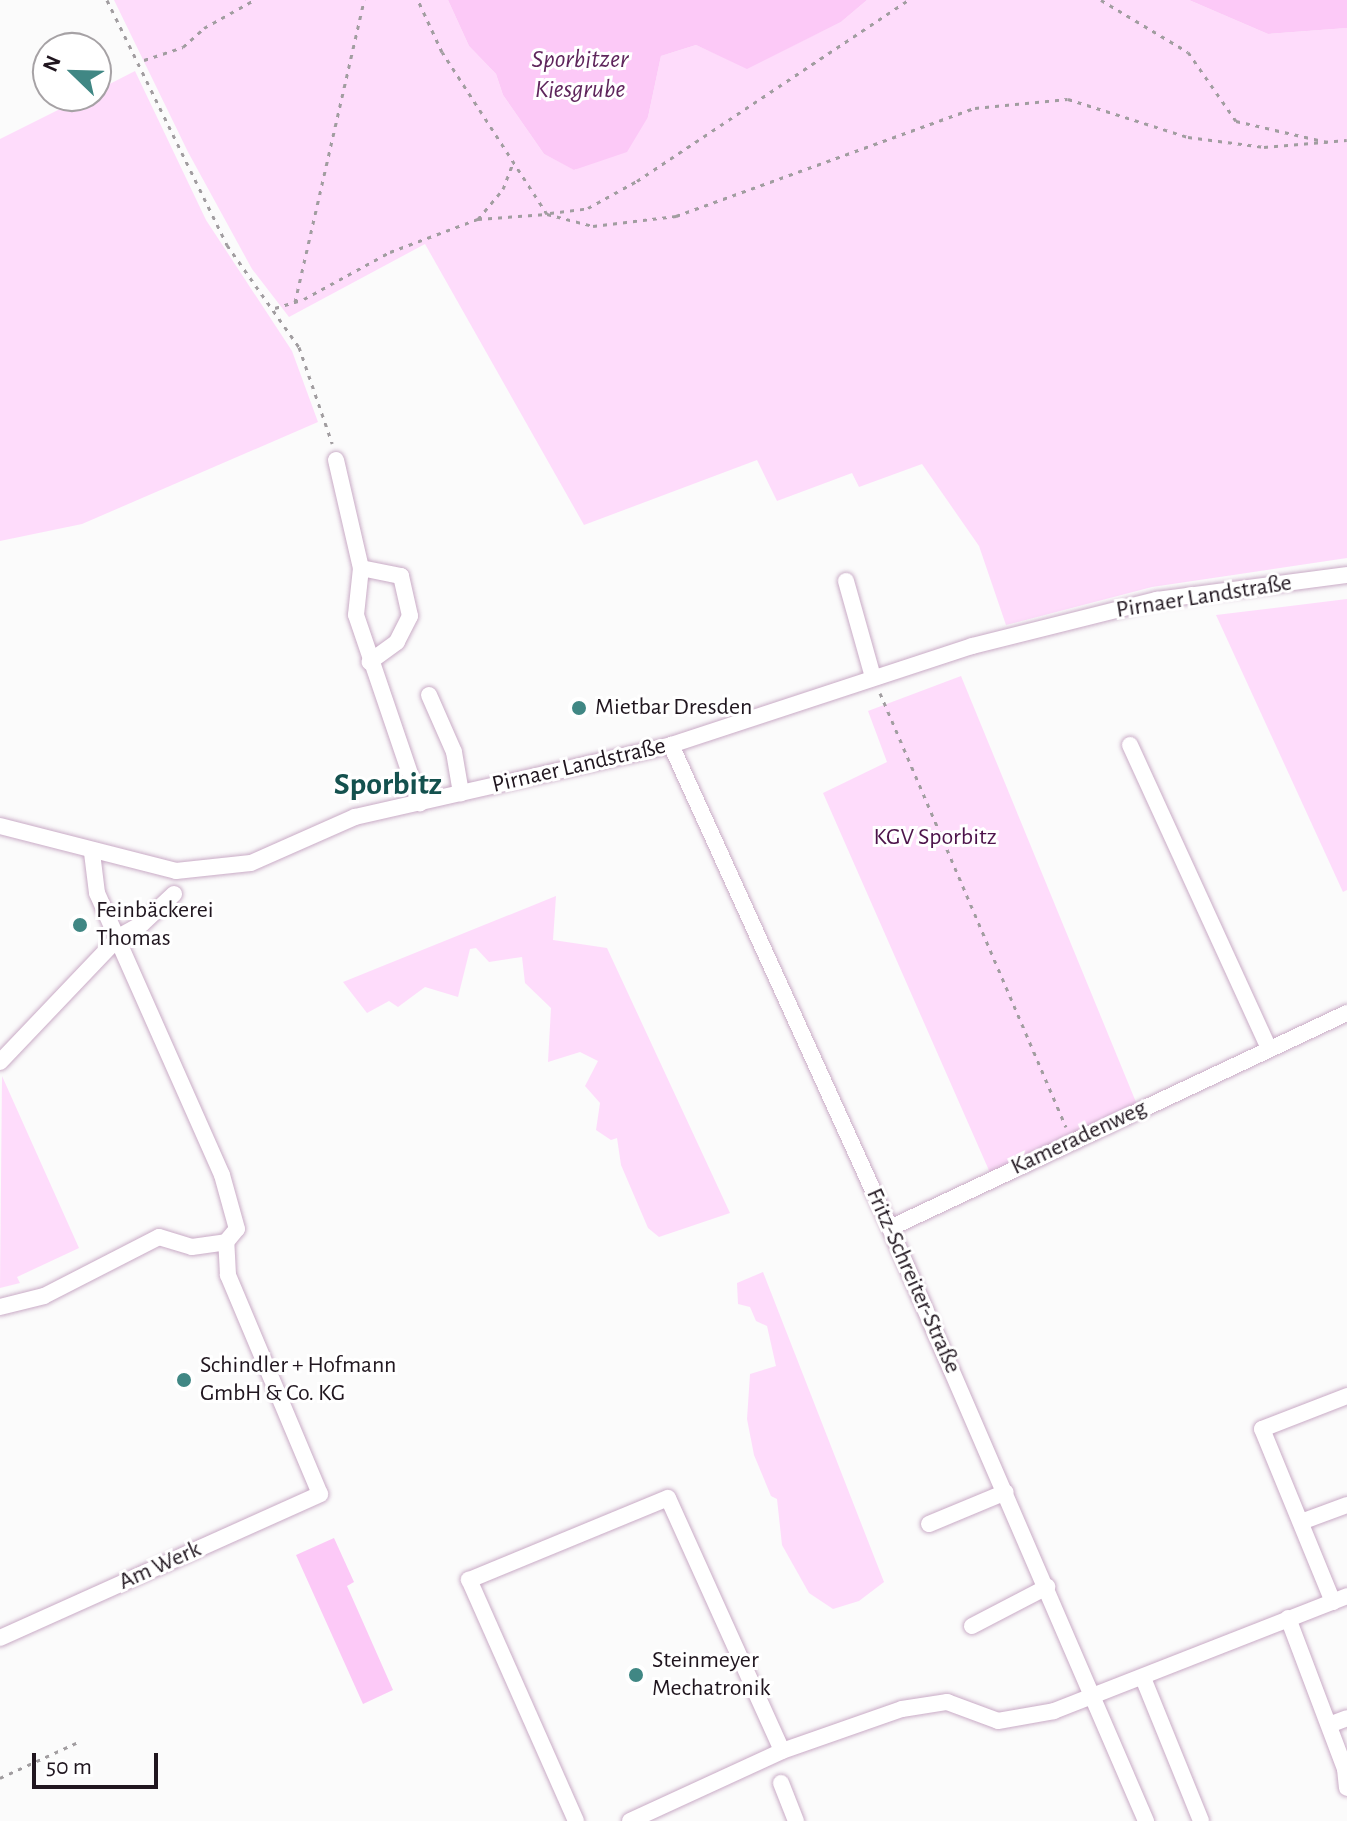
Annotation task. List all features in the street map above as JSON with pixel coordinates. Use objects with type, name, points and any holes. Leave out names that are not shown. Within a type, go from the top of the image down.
[{"type":"street","points":[[336,460],[361,568],[356,615],[369,662],[420,803]]},
{"type":"street","points":[[361,568],[401,576],[410,616],[397,642],[369,662]]},
{"type":"street","name":"Pirnaer Landstraße","points":[[0,826],[138,865],[204,871],[251,863],[355,817],[671,745],[873,677],[1157,600],[1347,575]]},
{"type":"street","points":[[846,581],[873,677]]},
{"type":"street","points":[[429,695],[454,752],[461,793]]},
{"type":"street","name":"Fritz-Schreiter-Straße","points":[[671,745],[890,1228],[1146,1821]]},
{"type":"street","points":[[1130,745],[1269,1049]]},
{"type":"street","points":[[0,1307],[44,1296],[159,1237],[192,1247],[226,1242],[237,1229],[222,1175],[120,936],[97,893],[92,853]]},
{"type":"street","points":[[0,1062],[120,936],[142,924],[174,894]]},
{"type":"street","name":"Kameradenweg","points":[[890,1228],[1347,1013]]},
{"type":"street","name":"Am Werk","points":[[0,1638],[320,1494],[228,1275],[226,1242]]},
{"type":"street","points":[[630,1821],[782,1751],[902,1709],[947,1702],[998,1721],[1054,1711],[1340,1599],[1301,1522],[1262,1429],[1347,1396]]},
{"type":"street","points":[[929,1524],[1006,1492]]},
{"type":"street","points":[[576,1821],[469,1580],[668,1498],[782,1751]]},
{"type":"street","points":[[1301,1522],[1347,1505]]},
{"type":"street","points":[[972,1626],[1047,1587]]},
{"type":"street","points":[[1288,1618],[1329,1725],[1347,1788]]},
{"type":"street","points":[[1143,1678],[1201,1821]]},
{"type":"street","points":[[1329,1725],[1347,1718]]},
{"type":"street","points":[[781,1783],[796,1821]]},
{"type":"path","points":[[107,0],[221,235],[275,308],[316,387],[336,460]]},
{"type":"path","points":[[144,60],[183,47],[204,28],[254,0]]},
{"type":"path","points":[[295,302],[364,0]]},
{"type":"path","points":[[418,0],[442,52],[547,214],[593,226],[676,216],[975,108],[1068,99],[1188,137],[1264,147],[1335,144],[1347,140]]},
{"type":"path","points":[[275,308],[295,302],[390,252],[478,219],[588,208],[637,181],[908,0]]},
{"type":"path","points":[[1101,0],[1188,52],[1236,121],[1335,144]]},
{"type":"path","points":[[478,219],[503,189],[513,163]]},
{"type":"path","points":[[873,677],[1072,1142]]},
{"type":"path","points":[[0,1778],[76,1743]]},
{"type":"green space","points":[[114,0],[448,0],[469,46],[496,74],[503,95],[544,154],[575,170],[648,117],[661,56],[696,45],[747,68],[841,22],[867,0],[1189,0],[1268,34],[1347,28],[1347,558],[1152,587],[1006,625],[979,546],[922,464],[859,487],[852,473],[777,501],[757,460],[584,525],[425,244],[289,317],[252,269],[188,152]]},
{"type":"green space","points":[[135,71],[206,220],[292,351],[318,422],[82,524],[0,541],[0,139],[54,112],[112,112],[112,83]]},
{"type":"green space","points":[[1347,599],[1347,890],[1343,892],[1216,615]]},
{"type":"green space","name":"KGV Sporbitz","points":[[961,676],[1138,1107],[991,1175],[823,793],[887,762],[868,711]]},
{"type":"green space","points":[[556,896],[553,940],[607,948],[730,1213],[659,1237],[648,1228],[621,1165],[617,1138],[611,1140],[596,1130],[600,1103],[585,1086],[598,1061],[580,1052],[548,1062],[551,1008],[525,983],[522,957],[489,962],[476,948],[470,949],[458,997],[425,987],[398,1007],[389,1001],[367,1013],[343,982]]},
{"type":"green space","points":[[2,1076],[79,1248],[17,1277],[20,1283],[0,1288]]},
{"type":"green space","points":[[763,1272],[884,1582],[859,1601],[833,1609],[809,1593],[782,1545],[777,1499],[771,1496],[754,1455],[747,1419],[750,1374],[776,1366],[767,1326],[756,1321],[750,1307],[738,1304],[737,1283]]},
{"type":"water","name":"Sporbitzer Kiesgrube","points":[[448,0],[867,0],[841,22],[747,69],[696,45],[661,56],[648,117],[627,152],[574,170],[544,154],[503,95],[496,74],[469,46]]},
{"type":"water","points":[[1189,0],[1347,0],[1347,28],[1268,34]]},
{"type":"water","points":[[334,1538],[354,1582],[347,1586],[393,1690],[363,1704],[296,1555]]},
{"type":"place","name":"Mietbar Dresden","points":[[579,708]]},
{"type":"place","name":"Feinbäckerei Thomas","points":[[80,925]]},
{"type":"place","name":"Schindler + Hofmann GmbH & Co. KG","points":[[184,1380]]},
{"type":"place","name":"Steinmeyer Mechatronik","points":[[636,1675]]},
{"type":"district","name":"Sporbitz","points":[[388,784]]}]
